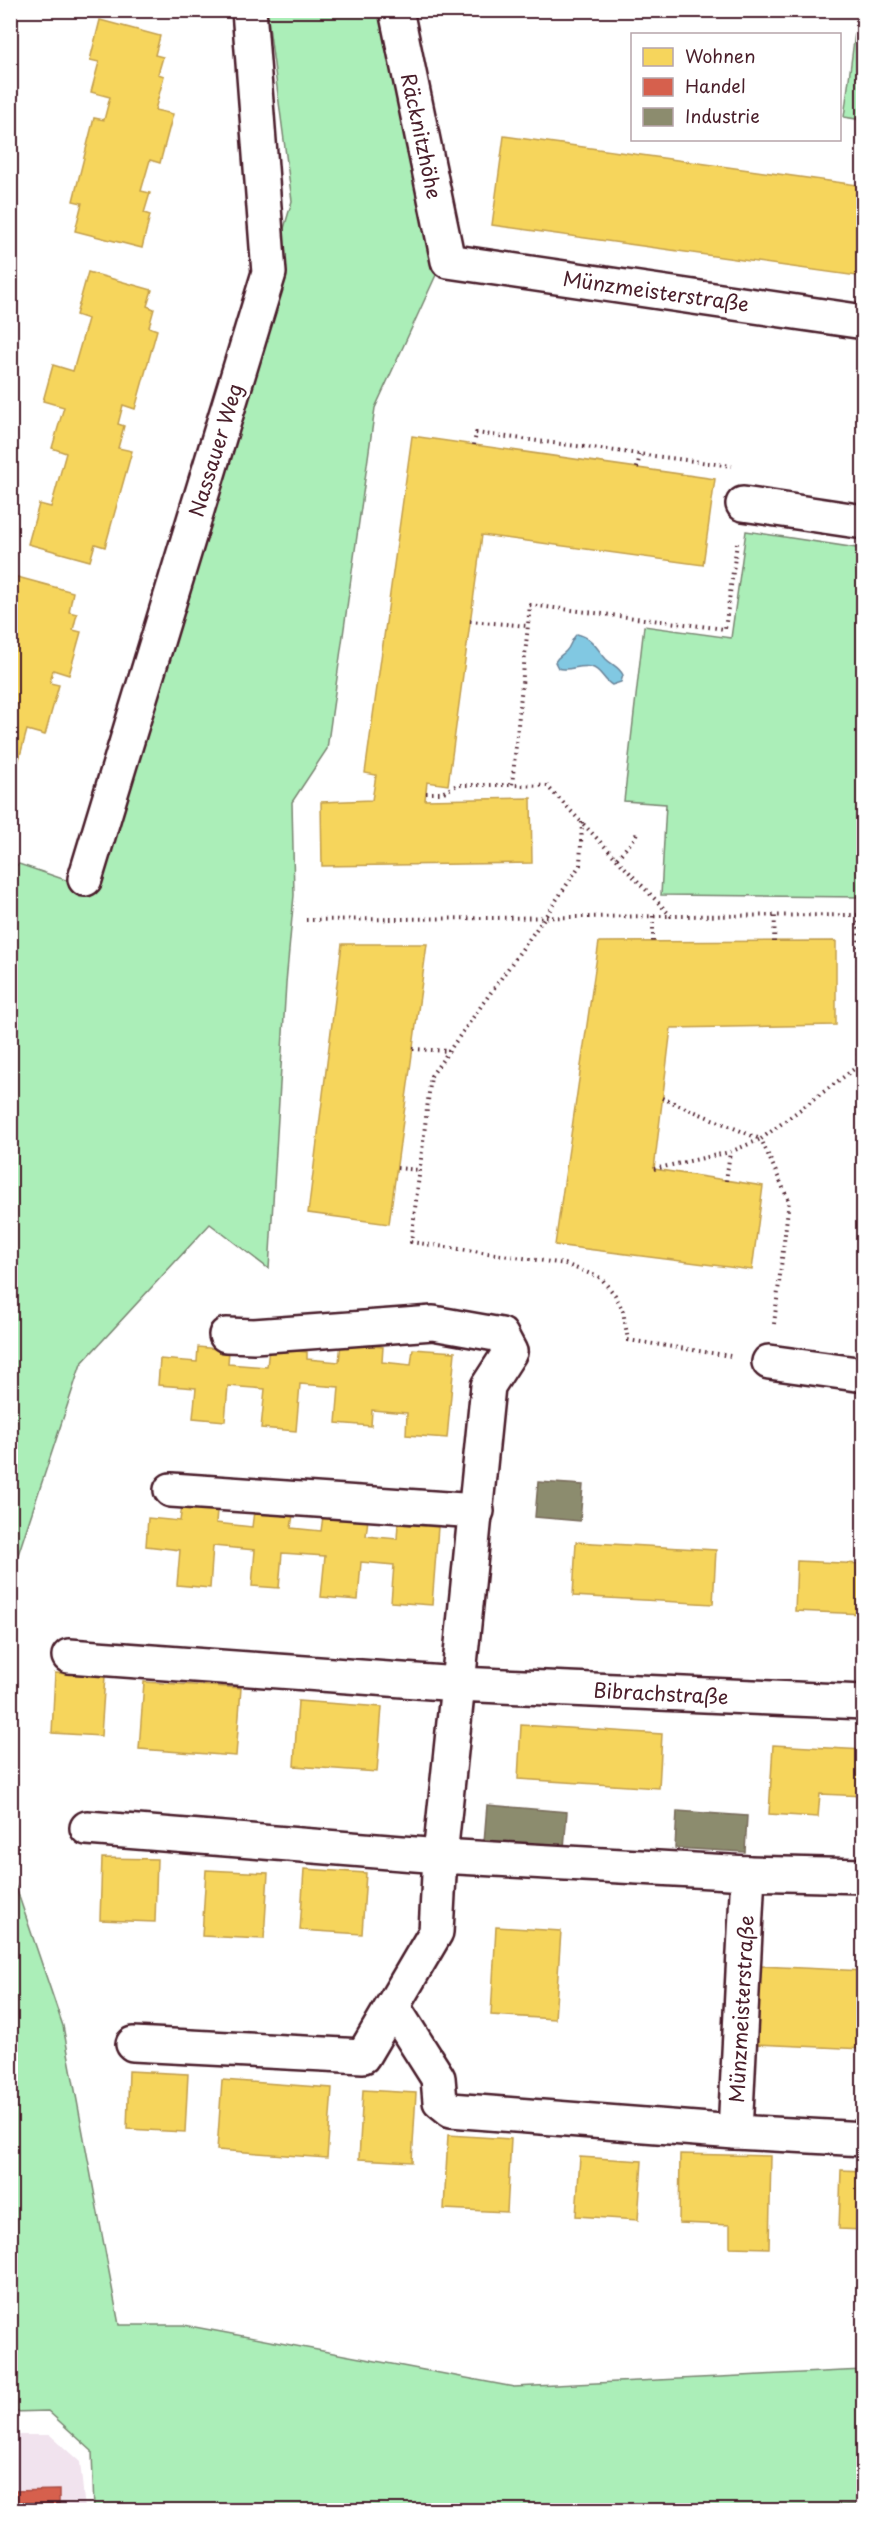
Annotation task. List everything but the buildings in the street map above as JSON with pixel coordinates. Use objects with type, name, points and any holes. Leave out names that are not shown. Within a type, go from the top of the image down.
[{"type":"street","name":"Nassauer Weg","points":[[85,879],[269,273],[249,10]]},
{"type":"street","name":"Räcknitzhöhe","points":[[396,10],[448,261]]},
{"type":"street","name":"Münzmeisterstraße","points":[[448,261],[864,322]]},
{"type":"street","points":[[743,504],[864,522]]},
{"type":"street","points":[[133,2044],[363,2056],[436,1932],[440,1856],[488,1386],[510,1352],[501,1335],[433,1323],[254,1336],[226,1335]]},
{"type":"street","points":[[769,1362],[864,1375]]},
{"type":"street","points":[[171,1490],[477,1511]]},
{"type":"street","name":"Bibrachstraße","points":[[69,1656],[458,1684],[864,1702]]},
{"type":"street","points":[[87,1828],[440,1856],[748,1873],[864,1876]]},
{"type":"street","name":"Münzmeisterstraße","points":[[748,1873],[735,2132],[864,2139]]},
{"type":"street","points":[[393,2007],[438,2078],[440,2101],[451,2110],[735,2132]]},
{"type":"path","points":[[474,445],[476,434],[737,466]]},
{"type":"path","points":[[637,468],[640,454]]},
{"type":"path","points":[[512,785],[530,605],[725,629],[743,504]]},
{"type":"path","points":[[470,621],[528,627]]},
{"type":"path","points":[[426,793],[442,793],[458,785],[548,786],[670,916]]},
{"type":"path","points":[[582,822],[580,865],[431,1076],[411,1242],[565,1264],[601,1278],[615,1295],[623,1311],[628,1340],[769,1362],[789,1201],[761,1139],[662,1098]]},
{"type":"path","points":[[617,858],[635,838],[637,832]]},
{"type":"path","points":[[774,942],[775,915]]},
{"type":"path","points":[[306,920],[861,915],[858,1066],[761,1139],[730,1152],[654,1169]]},
{"type":"path","points":[[653,916],[653,942]]},
{"type":"path","points":[[413,1049],[448,1052]]},
{"type":"path","points":[[726,1181],[730,1152]]},
{"type":"path","points":[[397,1168],[419,1170]]},
{"type":"shaded area","points":[[10,2435],[50,2435],[80,2462],[85,2510],[11,2510]]},
{"type":"shaded area","points":[[863,2504],[863,2510],[739,2510]]},
{"type":"green space","points":[[267,11],[378,11],[436,275],[375,408],[327,749],[292,802],[294,895],[286,983],[269,1269],[210,1224],[81,1364],[11,1576],[11,868],[19,864],[92,889],[292,201]]},
{"type":"green space","points":[[855,33],[863,34],[863,120],[844,117]]},
{"type":"green space","points":[[746,531],[863,549],[863,897],[661,895],[666,804],[624,801],[644,626],[731,638]]},
{"type":"green space","points":[[10,1870],[63,2026],[119,2325],[184,2325],[514,2387],[863,2370],[863,2504],[739,2510],[94,2510],[92,2451],[48,2411],[11,2412]]},
{"type":"water","points":[[577,634],[591,641],[606,659],[620,670],[623,675],[621,682],[612,685],[591,667],[558,668],[555,662],[568,649]]}]
